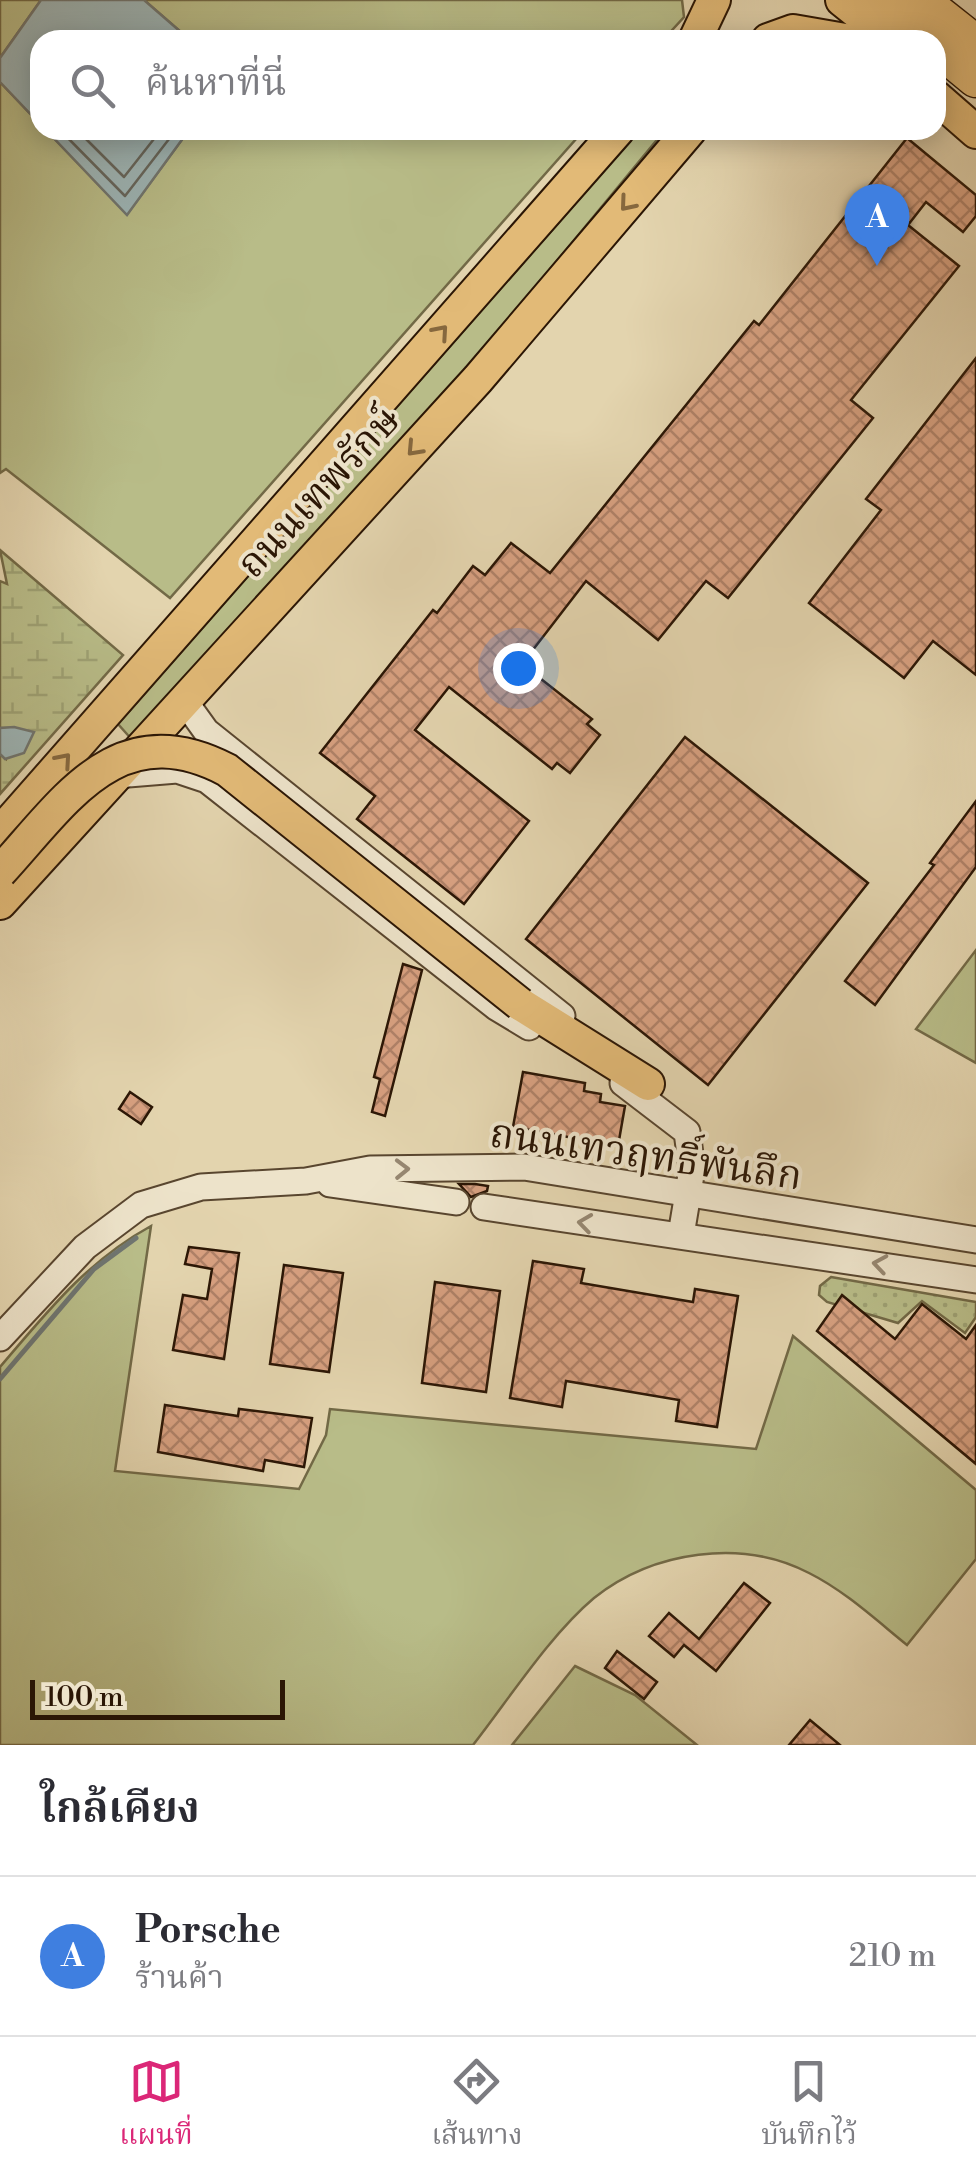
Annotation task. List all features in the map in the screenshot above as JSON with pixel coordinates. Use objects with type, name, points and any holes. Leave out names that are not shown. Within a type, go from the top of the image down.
[{"type":"highway","points":[[880,0],[918,30]]},
{"type":"highway","points":[[919,0],[976,46]]},
{"type":"highway","points":[[934,0],[976,34]]},
{"type":"highway","points":[[946,53],[976,78]]},
{"type":"main road","points":[[700,30],[714,0]]},
{"type":"main road","points":[[819,0],[856,30]]},
{"type":"main road","points":[[842,0],[880,30]]},
{"type":"main road","points":[[946,83],[976,106]]},
{"type":"main road","points":[[946,106],[976,132]]},
{"type":"main road","name":"ถนนเทพรักษ์","points":[[0,833],[609,140]]},
{"type":"main road","name":"ถนนเทพรักษ์","points":[[0,903],[478,380],[682,140]]},
{"type":"main road","points":[[0,872],[98,769],[122,756],[176,751],[227,770],[520,1004],[648,1084]]},
{"type":"street","points":[[184,699],[195,720],[648,1084],[702,1138],[701,1196],[682,1235]]},
{"type":"street","points":[[208,780],[202,770],[202,753],[207,747],[225,745]]},
{"type":"street","points":[[116,775],[177,770],[208,780],[496,1007],[640,1094],[675,1120],[687,1132],[701,1196]]},
{"type":"street","name":"ถนนเทวฤทธิ์พันลึก","points":[[0,1338],[85,1246],[141,1205],[201,1187],[306,1181],[370,1169],[524,1168],[976,1240]]},
{"type":"street","name":"ถนนเทวฤทธิ์พันลึก","points":[[306,1181],[456,1202]]},
{"type":"street","name":"ถนนเทวฤทธิ์พันลึก","points":[[484,1206],[976,1280]]},
{"type":"green space","points":[[0,0],[41,0],[0,58]]},
{"type":"green space","points":[[144,0],[682,0],[684,17],[672,30],[178,30]]},
{"type":"green space","points":[[0,82],[30,114],[30,140],[56,140],[127,214],[182,140],[575,140],[170,598],[6,469],[0,473]]},
{"type":"green space","points":[[631,140],[657,140],[415,433],[134,742],[118,724]]},
{"type":"green space","points":[[0,550],[123,655],[0,794],[0,754],[6,759],[14,728],[0,728],[0,581],[7,584]]},
{"type":"green space","points":[[976,950],[976,1063],[916,1029]]},
{"type":"green space","points":[[151,1226],[115,1471],[299,1489],[326,1435],[330,1409],[756,1449],[793,1336],[976,1490],[976,1559],[907,1645],[835,1588],[783,1562],[727,1553],[670,1560],[643,1569],[617,1582],[578,1613],[473,1745],[0,1745],[0,1367],[87,1271]]},
{"type":"green space","points":[[831,1277],[976,1302],[976,1317],[965,1333],[922,1301],[898,1323],[827,1302],[819,1295],[820,1286]]},
{"type":"green space","points":[[575,1666],[635,1695],[697,1745],[512,1745]]},
{"type":"water","points":[[41,0],[144,0],[178,30],[30,30],[30,114],[0,82],[0,58]]},
{"type":"water","points":[[56,140],[182,140],[127,215]]},
{"type":"water","points":[[0,728],[34,732],[24,753],[5,759],[0,754]]},
{"type":"building","points":[[905,140],[976,195],[976,216],[963,232],[926,202],[908,225],[959,266],[851,400],[873,418],[728,598],[706,581],[658,640],[586,581],[522,664],[592,719],[587,724],[600,735],[570,773],[557,763],[552,769],[449,687],[415,730],[529,821],[464,904],[357,819],[375,796],[320,753],[433,610],[437,613],[473,566],[485,575],[511,543],[550,573],[754,321],[759,325]]},
{"type":"building","points":[[976,358],[976,675],[933,641],[904,678],[809,603],[881,510],[866,499]]},
{"type":"building","points":[[685,737],[868,883],[708,1085],[526,939]]},
{"type":"building","points":[[976,801],[976,867],[875,1005],[845,981],[934,865],[930,863]]},
{"type":"building","points":[[403,964],[422,970],[385,1116],[372,1112],[380,1079],[374,1077]]},
{"type":"building","points":[[523,1072],[585,1083],[584,1091],[601,1094],[600,1102],[625,1106],[618,1146],[513,1127]]},
{"type":"building","points":[[130,1092],[152,1107],[141,1124],[119,1109]]},
{"type":"building","points":[[459,1184],[488,1186],[487,1191],[471,1197]]},
{"type":"building","points":[[189,1247],[239,1253],[224,1359],[173,1350],[183,1295],[207,1299],[212,1269],[185,1264]]},
{"type":"building","points":[[533,1261],[584,1269],[581,1283],[693,1302],[695,1289],[738,1296],[717,1427],[676,1421],[679,1400],[566,1381],[562,1407],[510,1398]]},
{"type":"building","points":[[284,1265],[343,1273],[329,1372],[270,1364]]},
{"type":"building","points":[[435,1282],[500,1291],[486,1392],[422,1383]]},
{"type":"building","points":[[842,1295],[895,1339],[922,1304],[966,1339],[976,1325],[976,1464],[817,1331]]},
{"type":"building","points":[[165,1405],[238,1416],[239,1409],[312,1418],[304,1467],[265,1460],[263,1471],[158,1452]]},
{"type":"building","points":[[744,1583],[770,1603],[716,1671],[684,1645],[674,1657],[649,1636],[669,1613],[699,1639]]},
{"type":"building","points":[[617,1651],[657,1682],[644,1699],[605,1668]]},
{"type":"building","points":[[810,1720],[840,1745],[789,1745]]},
{"type":"waterway","points":[[0,1379],[94,1269],[136,1238]]},
{"type":"place","name":"Porsche","points":[[877,266]]}]
